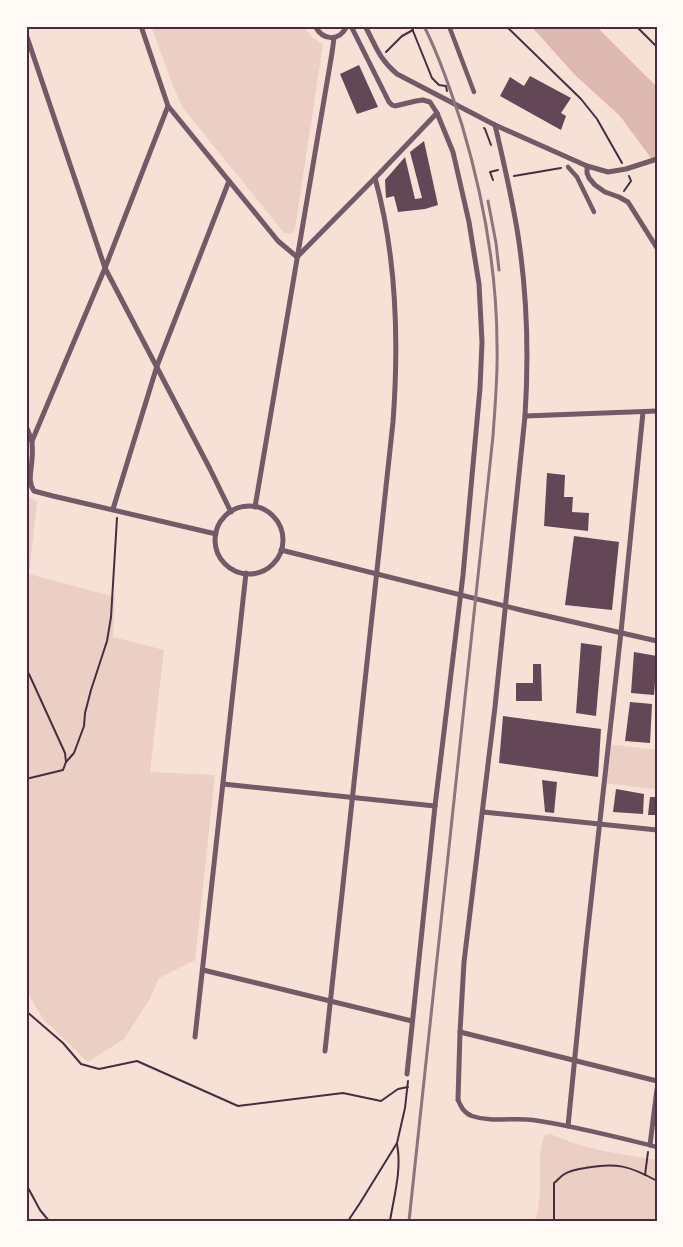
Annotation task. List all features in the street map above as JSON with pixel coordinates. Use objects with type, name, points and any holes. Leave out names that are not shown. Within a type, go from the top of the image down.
[{"type":"street","points":[[141,26],[168,106],[278,241],[297,256]]},
{"type":"street","points":[[314,26],[324,36],[334,38],[342,34],[349,26],[392,105],[423,100],[430,102],[437,113],[453,152],[469,222],[479,284],[482,342],[480,388],[463,575],[407,1074]]},
{"type":"street","points":[[365,26],[378,54],[389,68],[495,125],[587,166],[608,172],[626,169],[657,159]]},
{"type":"street","points":[[450,26],[474,92]]},
{"type":"street","points":[[26,34],[105,268],[210,469],[230,512]]},
{"type":"street","points":[[255,506],[280,369],[334,38]]},
{"type":"street","points":[[32,441],[105,268],[168,106]]},
{"type":"street","points":[[297,256],[437,113]]},
{"type":"street","points":[[495,125],[508,177],[518,231],[525,296],[527,387],[483,812],[464,962],[458,1100],[465,1112],[480,1118],[496,1120],[520,1118],[533,1120],[657,1146]]},
{"type":"street","points":[[587,166],[589,178],[594,185],[628,202],[657,248]]},
{"type":"street","points":[[568,167],[577,177],[594,212]]},
{"type":"street","points":[[325,1051],[396,381],[397,330],[393,272],[375,178]]},
{"type":"street","points":[[115,510],[157,366],[229,181]]},
{"type":"street","points":[[525,416],[657,411]]},
{"type":"street","points":[[568,1126],[643,412]]},
{"type":"street","points":[[26,426],[32,441],[30,476],[31,486],[34,490],[216,534]]},
{"type":"street","points":[[255,506],[270,514],[276,520],[282,536],[281,550],[272,564],[264,570],[254,573],[241,573],[233,570],[219,556],[215,547],[217,528],[222,519],[236,508],[255,506]]},
{"type":"street","points":[[281,550],[525,611],[657,641]]},
{"type":"street","points":[[195,1037],[246,573]]},
{"type":"street","points":[[223,784],[436,806]]},
{"type":"street","points":[[483,812],[657,830]]},
{"type":"street","points":[[203,970],[412,1021]]},
{"type":"street","points":[[460,1032],[657,1081]]},
{"type":"street","points":[[650,1145],[657,1089]]},
{"type":"path","points":[[411,26],[432,78],[432,86]]},
{"type":"path","points":[[506,26],[581,99],[596,119],[626,169]]},
{"type":"path","points":[[636,26],[657,46]]},
{"type":"path","points":[[385,53],[402,36],[413,30]]},
{"type":"path","points":[[432,78],[439,85],[446,86]]},
{"type":"path","points":[[480,127],[485,129],[491,145]]},
{"type":"path","points":[[512,176],[568,167]]},
{"type":"path","points":[[493,180],[490,172],[499,170]]},
{"type":"path","points":[[620,198],[631,181],[628,176]]},
{"type":"path","points":[[26,779],[63,770],[66,762],[74,753],[84,726],[91,690],[107,641],[110,617],[115,510]]},
{"type":"path","points":[[26,671],[65,753],[66,762]]},
{"type":"path","points":[[26,1011],[63,1043],[81,1064],[99,1068],[137,1061],[238,1106],[343,1093],[381,1100],[398,1089],[408,1087]]},
{"type":"path","points":[[348,1221],[397,1143],[405,1108],[408,1087],[407,1074]]},
{"type":"path","points":[[390,1221],[398,1172],[399,1152],[397,1143]]},
{"type":"path","points":[[645,1174],[650,1145]]},
{"type":"path","points":[[554,1221],[554,1183],[563,1174],[600,1165],[614,1164],[645,1174],[657,1181]]},
{"type":"path","points":[[26,1184],[40,1210],[49,1221]]},
{"type":"shaded area","points":[[151,26],[304,26],[312,37],[323,44],[295,229],[291,234],[284,233],[183,108]]},
{"type":"shaded area","points":[[531,26],[596,26],[657,87],[657,166],[620,116],[575,75]]},
{"type":"shaded area","points":[[26,494],[37,502],[29,574],[115,597],[113,637],[164,650],[150,772],[215,775],[195,960],[159,978],[149,1000],[124,1039],[88,1062],[44,1020],[26,991]]},
{"type":"shaded area","points":[[608,744],[657,750],[655,789],[604,783]]},
{"type":"shaded area","points":[[550,1134],[586,1147],[657,1160],[657,1221],[535,1221],[538,1210],[541,1150],[545,1135]]},
{"type":"building","points":[[359,65],[378,107],[357,114],[340,74]]},
{"type":"building","points":[[530,76],[571,98],[561,113],[566,116],[561,130],[500,96],[510,77],[524,86]]},
{"type":"building","points":[[424,141],[438,205],[425,209],[398,212],[394,196],[386,198],[385,180],[405,157],[415,199],[422,198],[410,152]]},
{"type":"building","points":[[547,473],[565,475],[564,497],[573,497],[572,512],[589,513],[588,531],[544,526]]},
{"type":"building","points":[[574,536],[619,542],[612,610],[565,605]]},
{"type":"building","points":[[581,643],[602,646],[596,716],[576,713]]},
{"type":"building","points":[[634,652],[657,656],[654,695],[631,693]]},
{"type":"building","points":[[533,664],[541,664],[542,701],[516,701],[516,683],[533,683]]},
{"type":"building","points":[[630,702],[652,704],[650,743],[625,741]]},
{"type":"building","points":[[503,716],[601,729],[598,777],[499,763]]},
{"type":"building","points":[[542,780],[557,782],[554,813],[545,812]]},
{"type":"building","points":[[616,789],[644,794],[643,814],[613,812]]},
{"type":"building","points":[[650,797],[657,797],[657,815],[648,815]]},
{"type":"railway","points":[[409,1221],[493,436],[497,368],[494,289],[482,206],[462,125],[440,63],[424,26]]},
{"type":"railway","points":[[488,201],[499,270]]}]
